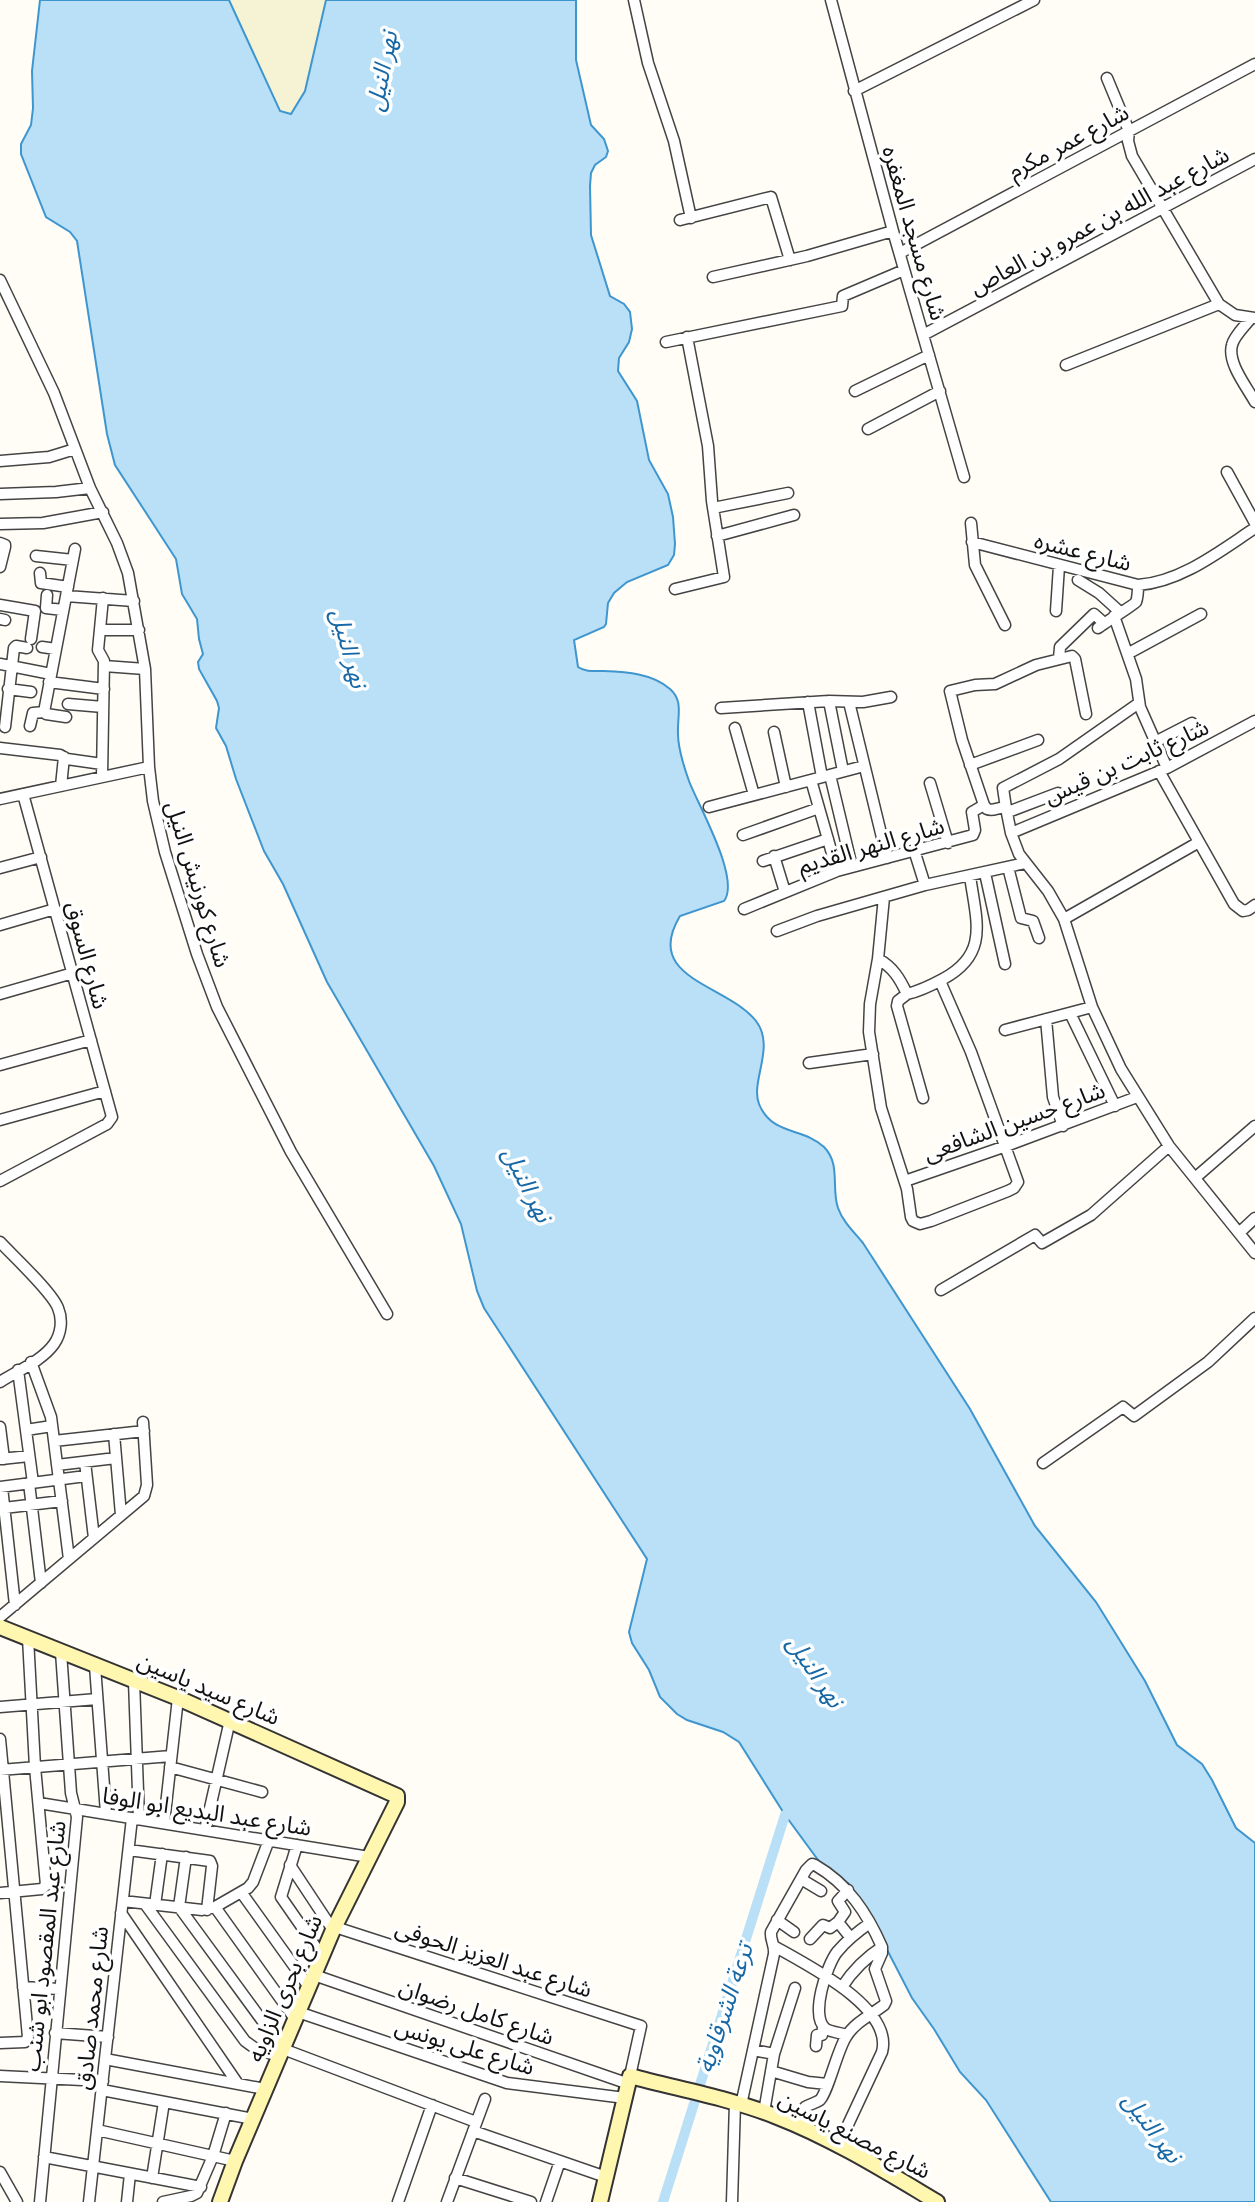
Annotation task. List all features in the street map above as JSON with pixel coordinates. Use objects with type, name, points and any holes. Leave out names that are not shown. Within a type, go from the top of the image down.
[{"type":"street","points":[[634,0],[648,63],[674,141],[685,219],[771,197],[790,260]]},
{"type":"street","name":"شارع مسجد المغفره","points":[[831,0],[893,231],[964,477]]},
{"type":"street","points":[[855,92],[1034,0]]},
{"type":"street","name":"شارع عمر مكرم","points":[[900,253],[1255,64]]},
{"type":"street","points":[[1107,78],[1129,131],[1128,141],[1132,156],[1219,304],[1235,315],[1253,318]]},
{"type":"street","name":"شارع عبد الله بن عمرو بن العاص","points":[[923,335],[1255,159]]},
{"type":"street","points":[[713,277],[790,260],[893,231]]},
{"type":"street","points":[[666,342],[842,306],[843,296],[904,270]]},
{"type":"street","name":"شارع كورنيش النيل","points":[[0,280],[54,393],[90,488],[124,563],[134,601],[145,669],[153,801],[165,852],[197,954],[217,1007],[291,1152],[387,1314]]},
{"type":"street","points":[[1066,365],[1219,304]]},
{"type":"street","points":[[1253,318],[1235,339],[1231,354],[1255,402]]},
{"type":"street","points":[[675,589],[724,577],[713,508],[708,446],[687,337]]},
{"type":"street","points":[[855,391],[929,355]]},
{"type":"street","points":[[868,429],[940,391]]},
{"type":"street","points":[[0,461],[49,457],[75,449]]},
{"type":"street","points":[[1227,472],[1255,523]]},
{"type":"street","points":[[0,494],[90,488]]},
{"type":"street","points":[[713,508],[788,493]]},
{"type":"street","points":[[0,524],[43,523],[103,512]]},
{"type":"street","points":[[718,536],[794,515]]},
{"type":"street","points":[[971,523],[975,565],[1005,625]]},
{"type":"street","name":"شارع عشره","points":[[972,542],[1138,585],[1167,580],[1211,557],[1255,528]]},
{"type":"street","points":[[0,543],[5,545],[0,567]]},
{"type":"street","points":[[44,712],[75,549]]},
{"type":"street","points":[[36,556],[73,560]]},
{"type":"street","points":[[1056,611],[1059,566]]},
{"type":"street","points":[[40,573],[41,583],[67,591],[134,601]]},
{"type":"street","points":[[1078,580],[1099,593],[1117,614],[1136,679],[1139,703],[1163,770],[1234,904],[1238,909],[1252,908]]},
{"type":"street","points":[[1059,659],[1060,647],[1094,614],[1101,626],[1135,603],[1138,585]]},
{"type":"street","points":[[47,595],[46,608],[63,610]]},
{"type":"street","points":[[102,777],[104,658],[98,650],[103,598]]},
{"type":"street","points":[[0,605],[35,611],[29,643],[15,646],[5,665],[8,689],[3,710],[5,727]]},
{"type":"street","points":[[1129,653],[1201,614]]},
{"type":"street","points":[[100,630],[139,630]]},
{"type":"street","points":[[42,647],[56,649]]},
{"type":"street","points":[[1058,793],[1007,810],[1001,807],[992,811],[987,809],[962,740],[950,691],[995,684],[1026,669],[1072,656],[1075,659],[1086,714]]},
{"type":"street","points":[[5,665],[104,689]]},
{"type":"street","points":[[104,667],[145,669]]},
{"type":"street","points":[[8,689],[31,692]]},
{"type":"street","points":[[721,708],[829,701],[863,702],[891,697]]},
{"type":"street","points":[[829,701],[843,771]]},
{"type":"street","points":[[808,702],[852,867]]},
{"type":"street","points":[[849,702],[887,858]]},
{"type":"street","points":[[1139,703],[1059,759],[1003,788],[1011,833],[1025,863],[1048,891],[1064,919],[1092,1007],[1137,1097],[1169,1146],[1255,1253]]},
{"type":"street","points":[[68,704],[103,708]]},
{"type":"street","points":[[30,726],[33,713],[44,712],[66,717]]},
{"type":"street","name":"شارع ثابت بن قيس","points":[[1011,833],[1163,770],[1255,721]]},
{"type":"street","points":[[1155,743],[1192,723]]},
{"type":"street","points":[[735,728],[754,795]]},
{"type":"street","points":[[774,732],[786,787]]},
{"type":"street","points":[[970,765],[1038,740]]},
{"type":"street","points":[[0,748],[102,764]]},
{"type":"street","points":[[61,786],[64,757]]},
{"type":"street","points":[[709,807],[863,766]]},
{"type":"street","points":[[0,799],[149,767]]},
{"type":"street","points":[[811,780],[837,871]]},
{"type":"street","points":[[930,783],[948,843]]},
{"type":"street","name":"شارع السوق","points":[[0,1181],[107,1124],[112,1117],[23,794]]},
{"type":"street","name":"شارع النهر القديم","points":[[744,909],[837,871],[975,834],[972,812],[984,805]]},
{"type":"street","points":[[743,835],[819,808]]},
{"type":"street","points":[[763,860],[828,839]]},
{"type":"street","points":[[1064,919],[1199,842]]},
{"type":"street","points":[[914,850],[925,885]]},
{"type":"street","points":[[774,856],[785,892]]},
{"type":"street","points":[[0,869],[41,857]]},
{"type":"street","points":[[777,931],[817,916],[925,885],[1025,863]]},
{"type":"street","points":[[1008,867],[1021,918],[1033,921],[1038,938]]},
{"type":"street","points":[[985,873],[1005,964]]},
{"type":"street","points":[[923,1098],[898,1001],[907,994],[957,972],[967,962],[975,944],[977,928],[970,876]]},
{"type":"street","points":[[884,897],[869,1016],[873,1055],[883,1115],[905,1181],[913,1221],[924,1224],[1014,1188],[1018,1177],[971,1052],[940,981]]},
{"type":"street","points":[[0,925],[55,909]]},
{"type":"street","points":[[878,959],[896,973],[907,994]]},
{"type":"street","points":[[0,994],[73,973]]},
{"type":"street","points":[[1005,1030],[1092,1007]]},
{"type":"street","points":[[1070,1013],[1115,1106]]},
{"type":"street","points":[[1046,1019],[1053,1097],[1063,1126]]},
{"type":"street","points":[[0,1065],[91,1040]]},
{"type":"street","points":[[809,1063],[873,1055]]},
{"type":"street","points":[[0,1120],[106,1091]]},
{"type":"street","name":"شارع حسين الشافعى","points":[[905,1181],[1137,1097]]},
{"type":"street","points":[[1195,1178],[1255,1126]]},
{"type":"street","points":[[941,1290],[1035,1236],[1042,1243],[1082,1222],[1169,1146]]},
{"type":"street","points":[[1239,1233],[1255,1218]]},
{"type":"street","points":[[0,1242],[54,1300],[61,1317],[54,1345],[0,1382]]},
{"type":"street","points":[[1044,1463],[1123,1407],[1134,1416],[1208,1362],[1255,1318]]},
{"type":"street","points":[[31,1362],[52,1426],[69,1559]]},
{"type":"street","points":[[18,1370],[41,1583]]},
{"type":"street","points":[[26,1430],[52,1426]]},
{"type":"street","points":[[0,1617],[144,1496],[146,1491],[144,1426],[114,1434],[54,1441]]},
{"type":"street","points":[[0,1427],[2,1459],[29,1456]]},
{"type":"street","points":[[114,1434],[121,1515]]},
{"type":"street","points":[[57,1465],[116,1458]]},
{"type":"street","points":[[85,1462],[94,1538]]},
{"type":"street","points":[[16,1605],[4,1547],[1,1487],[86,1476]]},
{"type":"street","points":[[4,1508],[62,1501]]},
{"type":"street","name":"شارع سيد ياسين","points":[[0,1627],[230,1720],[397,1796]]},
{"type":"street","points":[[0,1893],[42,1889],[47,1881],[35,1767],[27,1639]]},
{"type":"street","name":"شارع عبد المقصود ابو شنب","points":[[40,2202],[77,1817],[71,1793],[61,1652]]},
{"type":"street","points":[[95,1665],[106,1814]]},
{"type":"street","name":"شارع محمد صادق","points":[[89,2202],[128,1850],[136,1818],[134,1681]]},
{"type":"street","points":[[164,1823],[178,1698]]},
{"type":"street","points":[[0,1707],[97,1699]]},
{"type":"street","points":[[205,1830],[230,1720]]},
{"type":"street","points":[[0,1739],[28,2039],[25,2042],[0,2043]]},
{"type":"street","points":[[1,1770],[137,1759],[171,1761],[217,1779],[262,1792]]},
{"type":"street","name":"شارع بحرى الزاويه","points":[[220,2202],[334,1928],[397,1801],[397,1796]]},
{"type":"street","name":"شارع عبد البديع ابو الوفا","points":[[39,1802],[369,1857]]},
{"type":"street","points":[[123,1901],[211,1908],[241,1892],[253,1882],[269,1840]]},
{"type":"street","points":[[297,1845],[281,1897],[322,1956]]},
{"type":"street","points":[[128,1850],[208,1860],[212,1866],[211,1908],[297,2016]]},
{"type":"street","points":[[162,1854],[150,1904],[245,2041],[256,2049],[281,2053],[432,2105],[475,2127],[606,2177]]},
{"type":"street","points":[[186,1857],[179,1907],[281,2053]]},
{"type":"street","points":[[732,2202],[738,2104],[753,2050],[774,1946],[770,1937],[777,1920],[812,1864],[830,1874],[848,1890],[866,1913],[882,1947],[875,1969],[886,1998],[884,2005],[847,2035],[821,2099],[805,2107],[801,2126]]},
{"type":"street","points":[[290,1865],[334,1928]]},
{"type":"street","points":[[801,1879],[821,1891]]},
{"type":"street","points":[[810,1939],[823,1925],[831,1928],[838,1922],[845,1912],[838,1900],[848,1890]]},
{"type":"street","points":[[241,1892],[311,1981]]},
{"type":"street","points":[[121,1913],[238,2084]]},
{"type":"street","points":[[777,1920],[794,1932]]},
{"type":"street","points":[[838,1922],[850,1937]]},
{"type":"street","points":[[816,2046],[817,2035],[822,2035],[819,2010],[825,1976],[835,1955],[850,1937],[870,1923]]},
{"type":"street","name":"شارع عبد العزيز الحوفى","points":[[334,1928],[641,2026],[628,2086]]},
{"type":"street","points":[[774,1946],[842,1987],[871,2015],[881,2031],[884,2045],[838,2146]]},
{"type":"street","points":[[842,1987],[859,1965],[882,1947]]},
{"type":"street","name":"شارع كامل رضوان","points":[[311,1981],[628,2086]]},
{"type":"street","points":[[23,1987],[60,1989]]},
{"type":"street","points":[[764,2112],[774,2054],[795,1988]]},
{"type":"street","name":"شارع على يونس","points":[[297,2016],[507,2083],[628,2086]]},
{"type":"street","points":[[823,2027],[847,2035]]},
{"type":"street","points":[[55,2033],[108,2037]]},
{"type":"street","points":[[753,2050],[774,2054]]},
{"type":"street","points":[[105,2059],[265,2090]]},
{"type":"street","points":[[771,2071],[808,2082],[827,2084]]},
{"type":"street","points":[[0,2076],[51,2077],[102,2085],[164,2102],[253,2119]]},
{"type":"street","points":[[600,2202],[628,2086]]},
{"type":"street","name":"شارع مصنع ياسين","points":[[628,2086],[668,2087],[764,2112],[801,2126],[937,2202]]},
{"type":"street","points":[[447,2202],[485,2099]]},
{"type":"street","points":[[152,2178],[164,2102]]},
{"type":"street","points":[[398,2202],[432,2105]]},
{"type":"street","points":[[163,2202],[195,2195],[201,2187],[226,2113]]},
{"type":"street","points":[[97,2130],[235,2161]]},
{"type":"street","points":[[44,2157],[201,2187]]},
{"type":"street","points":[[546,2202],[560,2161]]},
{"type":"street","points":[[0,2172],[17,2202]]},
{"type":"street","points":[[127,2202],[130,2174]]},
{"type":"street","points":[[455,2178],[531,2202]]},
{"type":"shaded area","points":[[229,0],[326,0],[305,91],[292,114],[280,111]]},
{"type":"water","name":"نهر النيل","points":[[40,0],[229,0],[280,111],[291,114],[305,91],[326,0],[576,0],[576,60],[591,125],[604,139],[608,151],[591,173],[591,235],[610,296],[624,304],[630,312],[632,329],[629,342],[619,358],[618,371],[637,401],[649,460],[668,494],[675,544],[674,555],[668,565],[627,582],[614,593],[608,603],[604,627],[574,640],[578,667],[638,674],[663,684],[677,699],[678,740],[682,758],[723,860],[728,891],[724,901],[680,916],[671,937],[672,954],[680,967],[693,978],[743,1008],[756,1021],[764,1042],[757,1095],[765,1114],[780,1126],[816,1141],[829,1154],[834,1168],[836,1200],[843,1218],[863,1243],[970,1409],[1035,1526],[1096,1602],[1145,1681],[1177,1745],[1202,1764],[1236,1828],[1255,1843],[1255,2202],[1051,2202],[986,2100],[960,2072],[912,1998],[867,1911],[849,1884],[821,1864],[785,1815],[739,1742],[723,1732],[687,1720],[660,1697],[629,1632],[647,1559],[484,1308],[477,1291],[461,1224],[434,1166],[327,982],[283,884],[264,851],[226,746],[216,728],[219,708],[199,669],[198,662],[203,654],[197,619],[182,594],[176,559],[115,465],[107,434],[77,241],[70,232],[46,217],[21,154],[21,144],[31,125],[32,71]]},
{"type":"waterway","name":"ترعة الشرقاوية","points":[[663,2202],[785,1815]]}]
